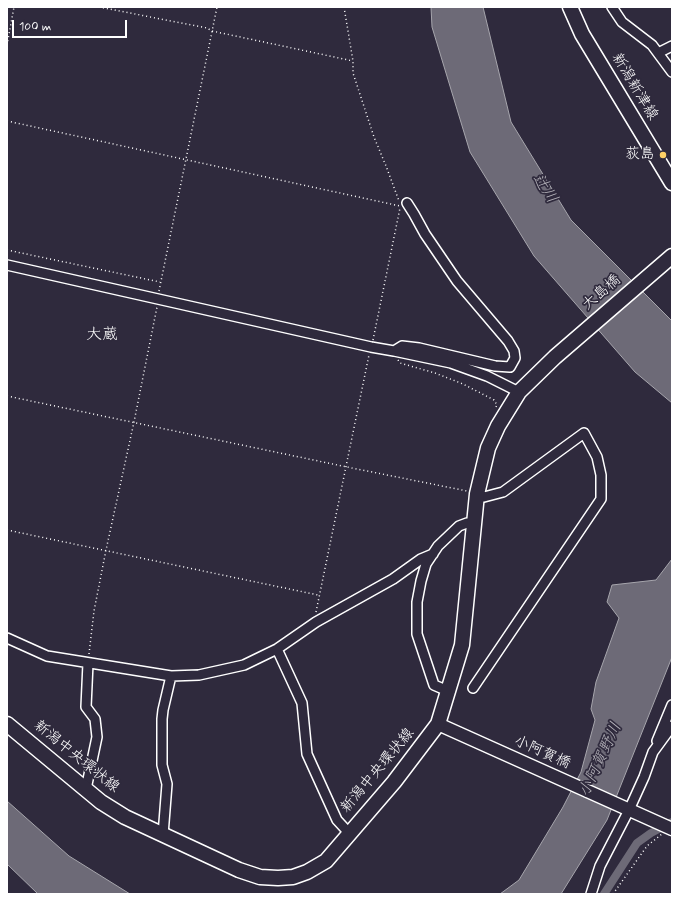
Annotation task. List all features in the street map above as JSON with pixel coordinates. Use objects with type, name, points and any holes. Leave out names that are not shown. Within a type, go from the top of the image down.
[{"type":"main road","name":"新潟新津線","points":[[570,7],[582,34],[672,183]]},
{"type":"main road","name":"大島橋","points":[[555,357],[672,256]]},
{"type":"main road","name":"新潟中央環状線","points":[[7,724],[101,802],[163,835],[239,870],[260,878],[292,877],[307,872],[326,861],[394,782],[438,724],[462,645],[477,494],[491,443],[498,426],[519,392],[555,357]]},
{"type":"street","points":[[612,7],[622,22],[652,45],[672,72]]},
{"type":"street","points":[[658,53],[672,46]]},
{"type":"street","points":[[394,351],[402,346],[419,348],[495,366],[510,367],[515,358],[514,351],[508,341],[457,281],[404,204]]},
{"type":"street","points":[[7,265],[371,347],[451,363],[487,376],[519,392]]},
{"type":"street","points":[[473,688],[601,499],[601,474],[597,457],[584,433],[503,492],[484,497],[477,494]]},
{"type":"street","points":[[448,692],[434,685],[417,634],[418,602],[421,581],[426,564],[438,546],[460,526],[467,523],[475,524]]},
{"type":"street","points":[[7,638],[47,656],[171,676],[199,675],[244,665],[277,649],[316,622],[393,579],[421,559],[433,554]]},
{"type":"street","points":[[277,649],[302,703],[307,754],[337,820],[349,833]]},
{"type":"street","points":[[86,789],[98,737],[95,719],[86,707],[88,663]]},
{"type":"street","points":[[163,835],[167,784],[162,764],[162,719],[171,676]]},
{"type":"street","points":[[591,894],[600,866],[644,777],[672,705]]},
{"type":"street","name":"小阿賀橋","points":[[438,724],[628,809],[670,830]]},
{"type":"street","points":[[653,752],[672,726]]},
{"type":"path","points":[[7,45],[14,7]]},
{"type":"path","points":[[99,7],[207,28],[212,31],[353,61]]},
{"type":"path","points":[[88,663],[94,611],[134,422],[160,282],[217,7]]},
{"type":"path","points":[[344,7],[353,61],[353,73],[374,137],[393,184],[404,204],[374,338]]},
{"type":"path","points":[[7,121],[404,204]]},
{"type":"path","points":[[7,250],[160,282]]},
{"type":"path","points":[[316,622],[319,596],[371,347]]},
{"type":"path","points":[[394,351],[400,363],[435,373],[463,384],[494,400],[497,405],[494,411]]},
{"type":"path","points":[[7,396],[347,467],[459,488],[477,494]]},
{"type":"path","points":[[7,530],[319,596]]},
{"type":"path","points":[[613,894],[647,846],[657,837],[670,830]]},
{"type":"water","name":"辻川","points":[[431,7],[483,7],[511,122],[571,220],[672,321],[672,403],[635,372],[534,256],[470,152],[432,27]]},
{"type":"water","name":"小阿賀野川","points":[[672,559],[672,657],[607,820],[561,894],[500,894],[519,880],[563,807],[581,772],[595,720],[591,709],[596,682],[619,618],[607,602],[612,585],[656,580]]},
{"type":"water","points":[[7,801],[69,856],[130,894],[38,894],[7,864]]},
{"type":"waterway","points":[[604,894],[637,843],[651,833],[672,822]]},
{"type":"place","name":"荻島","points":[[663,155]]},
{"type":"district","name":"大蔵","points":[[102,336]]}]
